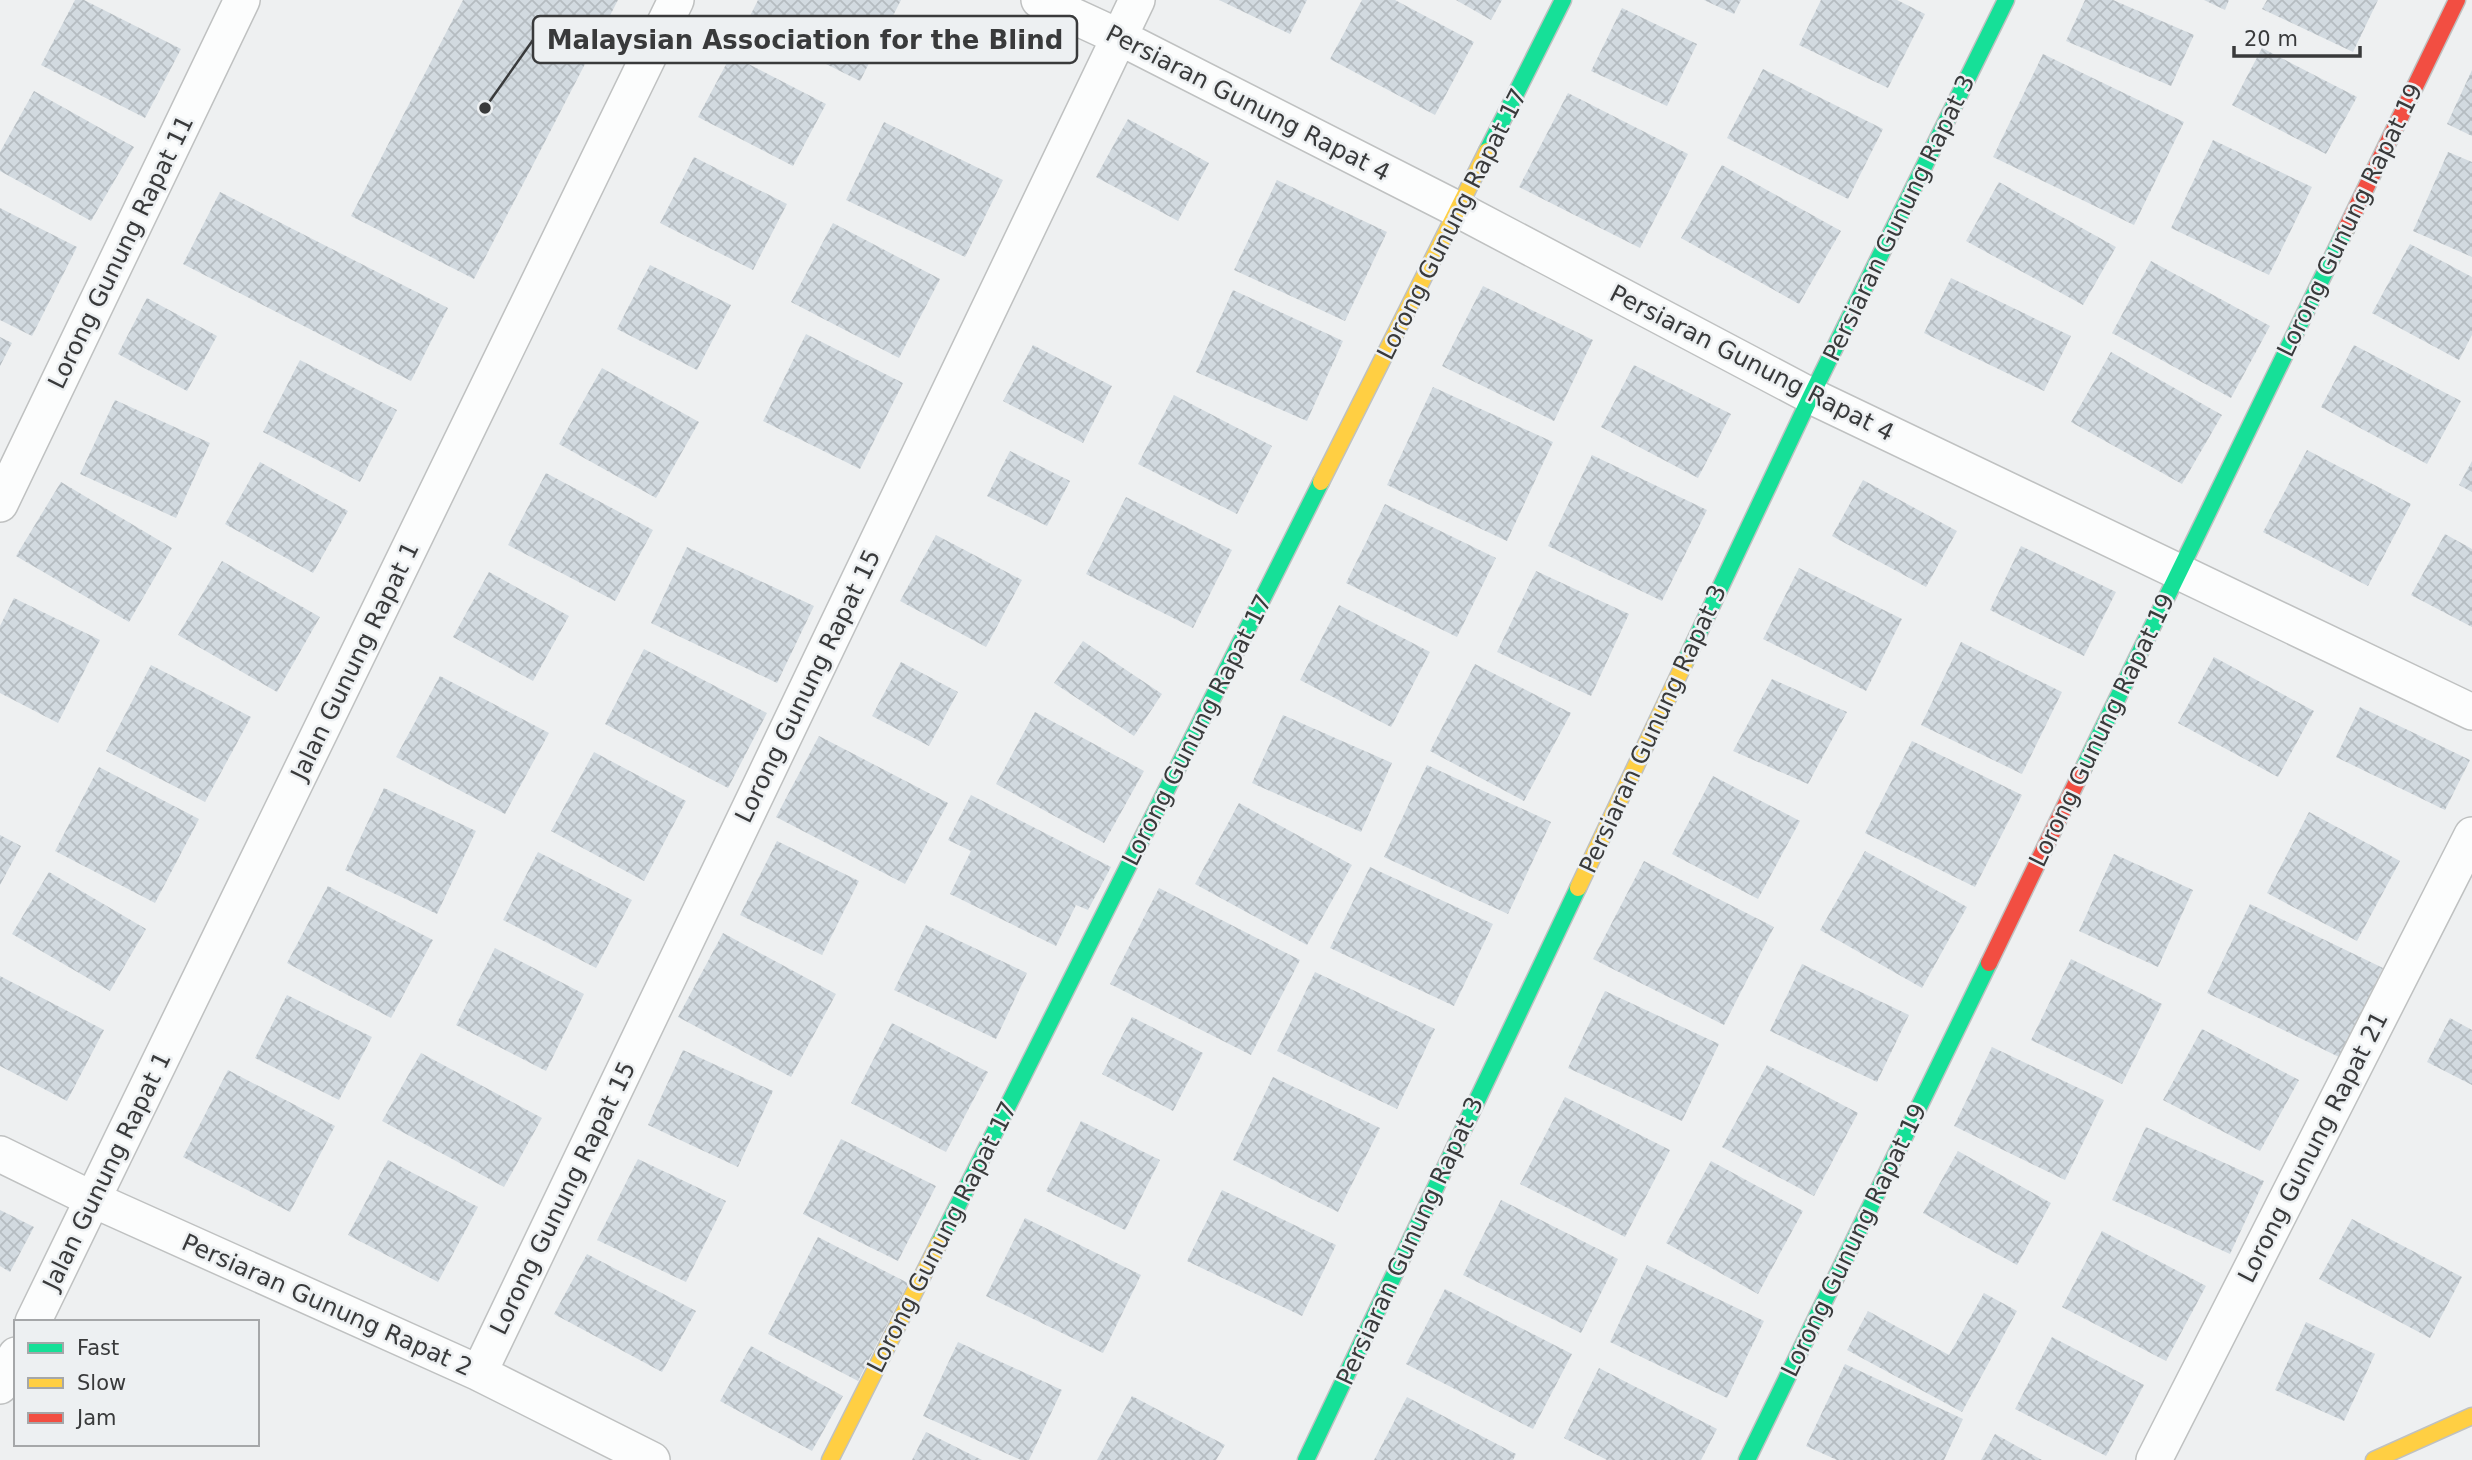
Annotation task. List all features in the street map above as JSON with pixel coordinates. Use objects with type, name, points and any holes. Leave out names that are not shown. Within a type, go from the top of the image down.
[{"type":"street","name":"Lorong Gunung Rapat 11","points":[[0,504],[242,0]]},
{"type":"street","name":"Jalan Gunung Rapat 1","points":[[34,1320],[676,0]]},
{"type":"street","name":"Persiaran Gunung Rapat 4","points":[[1039,0],[1119,37],[1459,210],[1811,396],[2472,712]]},
{"type":"street","name":"Lorong Gunung Rapat 15","points":[[479,1373],[1137,0]]},
{"type":"street","name":"Lorong Gunung Rapat 17","points":[[830,1460],[1563,0]]},
{"type":"street","name":"Persiaran Gunung Rapat 3","points":[[1306,1460],[1811,396],[2006,0]]},
{"type":"street","name":"Lorong Gunung Rapat 19","points":[[1747,1460],[2457,0]]},
{"type":"street","name":"Lorong Gunung Rapat 21","points":[[2154,1460],[2472,835]]},
{"type":"street","name":"Persiaran Gunung Rapat 2","points":[[0,1154],[94,1200],[479,1373],[652,1460]]},
{"type":"street","points":[[0,1387],[14,1359]]},
{"type":"street","points":[[2374,1460],[2472,1416]]},
{"type":"building","points":[[75,0],[84,0],[181,49],[145,118],[41,65]]},
{"type":"building","points":[[463,0],[618,0],[474,279],[351,216]]},
{"type":"building","points":[[758,0],[901,0],[860,81],[746,24]]},
{"type":"building","points":[[1219,0],[1307,0],[1290,34]]},
{"type":"building","points":[[1362,0],[1395,0],[1474,42],[1435,115],[1330,59]]},
{"type":"building","points":[[1456,0],[1502,0],[1491,20]]},
{"type":"building","points":[[1704,0],[1741,0],[1734,14]]},
{"type":"building","points":[[1821,0],[1897,0],[1925,14],[1888,88],[1799,45]]},
{"type":"building","points":[[2085,0],[2113,0],[2194,35],[2171,86],[2066,41]]},
{"type":"building","points":[[2204,0],[2229,0],[2225,10]]},
{"type":"building","points":[[2267,0],[2378,0],[2353,52],[2262,9]]},
{"type":"building","points":[[1622,8],[1697,44],[1667,106],[1591,71]]},
{"type":"building","points":[[2262,48],[2357,97],[2326,154],[2232,105]]},
{"type":"building","points":[[2043,54],[2184,122],[2134,225],[1993,157]]},
{"type":"building","points":[[731,55],[826,104],[793,166],[698,117]]},
{"type":"building","points":[[1763,69],[1883,129],[1848,199],[1727,138]]},
{"type":"building","points":[[2472,70],[2472,136],[2447,124]]},
{"type":"building","points":[[34,91],[134,147],[91,221],[0,171],[0,152]]},
{"type":"building","points":[[1568,93],[1688,154],[1640,248],[1519,187]]},
{"type":"building","points":[[1128,119],[1209,163],[1178,221],[1096,177]]},
{"type":"building","points":[[884,122],[1003,180],[965,257],[846,200]]},
{"type":"building","points":[[2213,140],[2312,187],[2269,275],[2171,228]]},
{"type":"building","points":[[2448,152],[2472,162],[2472,257],[2413,231]]},
{"type":"building","points":[[694,157],[787,204],[753,270],[660,223]]},
{"type":"building","points":[[1722,165],[1841,231],[1799,304],[1681,238]]},
{"type":"building","points":[[1277,180],[1387,232],[1345,321],[1234,270]]},
{"type":"building","points":[[1999,182],[2116,247],[2083,305],[1966,241]]},
{"type":"building","points":[[220,192],[448,308],[411,381],[183,264]]},
{"type":"building","points":[[0,208],[77,247],[32,336],[0,320]]},
{"type":"building","points":[[833,223],[940,279],[899,358],[791,302]]},
{"type":"building","points":[[2410,244],[2472,277],[2472,335],[2459,360],[2372,313]]},
{"type":"building","points":[[2151,261],[2270,326],[2231,398],[2112,333]]},
{"type":"building","points":[[650,265],[731,305],[697,370],[617,329]]},
{"type":"building","points":[[1951,278],[2071,336],[2044,391],[1924,333]]},
{"type":"building","points":[[1483,286],[1593,340],[1554,421],[1442,366]]},
{"type":"building","points":[[1233,290],[1343,341],[1307,421],[1196,372]]},
{"type":"building","points":[[147,298],[217,336],[187,391],[118,354]]},
{"type":"building","points":[[806,334],[903,383],[860,469],[763,421]]},
{"type":"building","points":[[0,337],[12,343],[0,366]]},
{"type":"building","points":[[1033,345],[1112,386],[1083,443],[1003,401]]},
{"type":"building","points":[[2354,345],[2461,401],[2427,464],[2321,407]]},
{"type":"building","points":[[2111,352],[2222,415],[2182,484],[2071,422]]},
{"type":"building","points":[[300,360],[397,410],[360,482],[263,432]]},
{"type":"building","points":[[1634,365],[1731,414],[1698,478],[1601,427]]},
{"type":"building","points":[[602,368],[699,422],[656,498],[559,444]]},
{"type":"building","points":[[1433,387],[1553,442],[1507,541],[1387,485]]},
{"type":"building","points":[[1174,395],[1272,446],[1237,514],[1138,464]]},
{"type":"building","points":[[115,400],[210,443],[176,518],[80,474]]},
{"type":"building","points":[[2307,450],[2411,504],[2368,586],[2263,532]]},
{"type":"building","points":[[1010,451],[1070,481],[1047,526],[987,496]]},
{"type":"building","points":[[1592,455],[1707,510],[1662,601],[1548,546]]},
{"type":"building","points":[[2472,461],[2472,492],[2459,485]]},
{"type":"building","points":[[260,462],[348,511],[313,573],[225,524]]},
{"type":"building","points":[[546,473],[653,530],[615,601],[508,545]]},
{"type":"building","points":[[1863,480],[1957,531],[1926,587],[1832,536]]},
{"type":"building","points":[[61,482],[172,548],[129,622],[16,556]]},
{"type":"building","points":[[1126,497],[1232,550],[1193,628],[1086,574]]},
{"type":"building","points":[[1385,504],[1496,558],[1457,637],[1346,583]]},
{"type":"building","points":[[2445,534],[2472,549],[2472,627],[2411,595]]},
{"type":"building","points":[[936,535],[1022,580],[986,647],[900,601]]},
{"type":"building","points":[[2021,546],[2116,592],[2084,656],[1990,610]]},
{"type":"building","points":[[687,547],[814,606],[777,683],[651,623]]},
{"type":"building","points":[[222,561],[320,617],[277,692],[178,635]]},
{"type":"building","points":[[1799,568],[1902,619],[1866,691],[1763,639]]},
{"type":"building","points":[[1536,571],[1629,614],[1591,696],[1497,652]]},
{"type":"building","points":[[489,572],[569,616],[533,681],[453,637]]},
{"type":"building","points":[[14,598],[100,640],[58,723],[0,693],[0,626]]},
{"type":"building","points":[[1339,605],[1430,652],[1391,727],[1300,680]]},
{"type":"building","points":[[1083,641],[1162,694],[1134,736],[1054,683]]},
{"type":"building","points":[[1961,642],[2062,692],[2022,774],[1921,725]]},
{"type":"building","points":[[644,649],[767,713],[728,788],[605,724]]},
{"type":"building","points":[[2214,657],[2314,711],[2278,777],[2178,723]]},
{"type":"building","points":[[901,662],[958,692],[929,746],[872,716]]},
{"type":"building","points":[[1475,664],[1571,713],[1524,801],[1430,751]]},
{"type":"building","points":[[151,665],[251,717],[205,802],[106,751]]},
{"type":"building","points":[[440,676],[549,733],[505,814],[396,757]]},
{"type":"building","points":[[1772,679],[1847,712],[1808,784],[1733,751]]},
{"type":"building","points":[[2360,707],[2470,760],[2445,810],[2336,757]]},
{"type":"building","points":[[1035,712],[1144,771],[1104,843],[996,784]]},
{"type":"building","points":[[1283,715],[1392,763],[1361,832],[1252,783]]},
{"type":"building","points":[[819,736],[948,803],[905,884],[776,817]]},
{"type":"building","points":[[1912,741],[2022,795],[1975,887],[1865,833]]},
{"type":"building","points":[[594,752],[686,801],[644,881],[551,831]]},
{"type":"building","points":[[1427,765],[1551,822],[1508,914],[1384,857]]},
{"type":"building","points":[[99,767],[199,819],[155,903],[55,851]]},
{"type":"building","points":[[1713,776],[1800,821],[1758,899],[1672,854]]},
{"type":"building","points":[[384,788],[476,831],[437,914],[345,870]]},
{"type":"building","points":[[971,795],[1111,867],[1088,910],[1076,905],[1056,946],[950,894],[971,851],[948,840]]},
{"type":"building","points":[[1239,803],[1352,865],[1307,945],[1195,884]]},
{"type":"building","points":[[2309,812],[2400,861],[2357,941],[2267,893]]},
{"type":"building","points":[[0,835],[21,846],[0,885]]},
{"type":"building","points":[[777,841],[859,881],[822,955],[740,915]]},
{"type":"building","points":[[1865,851],[1967,907],[1922,988],[1820,930]]},
{"type":"building","points":[[538,852],[632,900],[596,968],[503,920]]},
{"type":"building","points":[[2114,854],[2193,890],[2158,967],[2079,931]]},
{"type":"building","points":[[1644,861],[1774,927],[1724,1025],[1593,959]]},
{"type":"building","points":[[1370,867],[1493,924],[1454,1006],[1330,948]]},
{"type":"building","points":[[49,872],[146,929],[110,991],[12,934]]},
{"type":"building","points":[[328,886],[433,940],[391,1018],[287,963]]},
{"type":"building","points":[[1159,888],[1300,960],[1251,1055],[1110,984]]},
{"type":"building","points":[[2250,904],[2383,968],[2339,1057],[2207,993]]},
{"type":"building","points":[[926,925],[1027,973],[996,1039],[894,990]]},
{"type":"building","points":[[723,933],[836,994],[791,1077],[678,1017]]},
{"type":"building","points":[[495,948],[584,994],[546,1071],[456,1025]]},
{"type":"building","points":[[2071,959],[2162,1004],[2122,1084],[2031,1040]]},
{"type":"building","points":[[1802,964],[1909,1015],[1877,1082],[1770,1031]]},
{"type":"building","points":[[1315,972],[1435,1029],[1397,1109],[1277,1051]]},
{"type":"building","points":[[0,976],[104,1030],[67,1101],[0,1066]]},
{"type":"building","points":[[1605,991],[1719,1044],[1682,1121],[1568,1068]]},
{"type":"building","points":[[287,995],[372,1037],[339,1100],[255,1058]]},
{"type":"building","points":[[1132,1017],[1203,1053],[1173,1111],[1102,1074]]},
{"type":"building","points":[[2450,1018],[2472,1030],[2472,1085],[2427,1062]]},
{"type":"building","points":[[892,1023],[988,1072],[946,1152],[851,1103]]},
{"type":"building","points":[[2202,1029],[2299,1080],[2260,1151],[2163,1100]]},
{"type":"building","points":[[1992,1047],[2104,1100],[2065,1180],[1954,1126]]},
{"type":"building","points":[[683,1050],[773,1091],[738,1167],[648,1125]]},
{"type":"building","points":[[421,1053],[542,1118],[504,1187],[382,1121]]},
{"type":"building","points":[[1767,1065],[1858,1113],[1814,1196],[1722,1147]]},
{"type":"building","points":[[228,1070],[335,1126],[290,1212],[183,1157]]},
{"type":"building","points":[[1273,1077],[1380,1128],[1338,1212],[1233,1160]]},
{"type":"building","points":[[1565,1097],[1670,1150],[1625,1237],[1520,1184]]},
{"type":"building","points":[[1081,1121],[1160,1160],[1125,1230],[1046,1191]]},
{"type":"building","points":[[2146,1127],[2264,1181],[2230,1254],[2112,1200]]},
{"type":"building","points":[[841,1139],[936,1186],[898,1261],[803,1214]]},
{"type":"building","points":[[1958,1151],[2051,1203],[2017,1265],[1923,1213]]},
{"type":"building","points":[[638,1159],[726,1201],[686,1282],[597,1240]]},
{"type":"building","points":[[388,1160],[478,1207],[438,1282],[348,1235]]},
{"type":"building","points":[[1711,1161],[1803,1211],[1758,1294],[1666,1243]]},
{"type":"building","points":[[1222,1190],[1336,1245],[1302,1316],[1187,1261]]},
{"type":"building","points":[[1501,1200],[1618,1259],[1581,1333],[1463,1275]]},
{"type":"building","points":[[0,1210],[34,1227],[10,1272],[0,1266]]},
{"type":"building","points":[[1025,1218],[1141,1275],[1103,1353],[986,1296]]},
{"type":"building","points":[[2352,1219],[2462,1277],[2430,1338],[2319,1279]]},
{"type":"building","points":[[2102,1231],[2206,1286],[2166,1361],[2062,1307]]},
{"type":"building","points":[[818,1237],[908,1283],[858,1381],[768,1334]]},
{"type":"building","points":[[587,1254],[696,1311],[662,1372],[554,1314]]},
{"type":"building","points":[[1647,1265],[1764,1321],[1727,1398],[1610,1342]]},
{"type":"building","points":[[1445,1289],[1572,1354],[1533,1429],[1406,1364]]},
{"type":"building","points":[[1984,1293],[2017,1311],[1962,1412],[1847,1350],[1868,1311],[1949,1355]]},
{"type":"building","points":[[2306,1322],[2375,1354],[2344,1421],[2275,1390]]},
{"type":"building","points":[[2052,1337],[2144,1385],[2106,1456],[2015,1409]]},
{"type":"building","points":[[958,1342],[1062,1390],[1029,1460],[1021,1460],[923,1416]]},
{"type":"building","points":[[751,1346],[843,1396],[812,1451],[720,1401]]},
{"type":"building","points":[[1845,1364],[1963,1419],[1944,1460],[1837,1460],[1806,1446]]},
{"type":"building","points":[[1599,1368],[1717,1429],[1701,1460],[1607,1460],[1564,1438]]},
{"type":"building","points":[[1132,1396],[1225,1445],[1216,1460],[1097,1460]]},
{"type":"building","points":[[1407,1397],[1516,1454],[1513,1460],[1374,1460]]},
{"type":"building","points":[[926,1432],[982,1460],[912,1460]]},
{"type":"building","points":[[1995,1434],[2042,1460],[1981,1460]]},
{"type":"traffic: fast","points":[[1487,151],[1563,0]]},
{"type":"traffic: fast","points":[[1685,662],[1811,396],[2006,0]]},
{"type":"traffic: fast","points":[[2083,769],[2346,229]]},
{"type":"traffic: fast","points":[[939,1243],[1321,482]]},
{"type":"traffic: fast","points":[[1306,1460],[1578,888]]},
{"type":"traffic: fast","points":[[1747,1460],[1989,963]]},
{"type":"traffic: slow","points":[[1321,482],[1487,151]]},
{"type":"traffic: slow","points":[[1578,888],[1685,662]]},
{"type":"traffic: slow","points":[[830,1460],[939,1243]]},
{"type":"traffic: slow","points":[[2374,1460],[2472,1416]]},
{"type":"traffic: jam","points":[[2346,229],[2457,0]]},
{"type":"traffic: jam","points":[[1989,963],[2083,769]]},
{"type":"place","name":"Malaysian Association for the Blind","points":[[485,108]]}]
